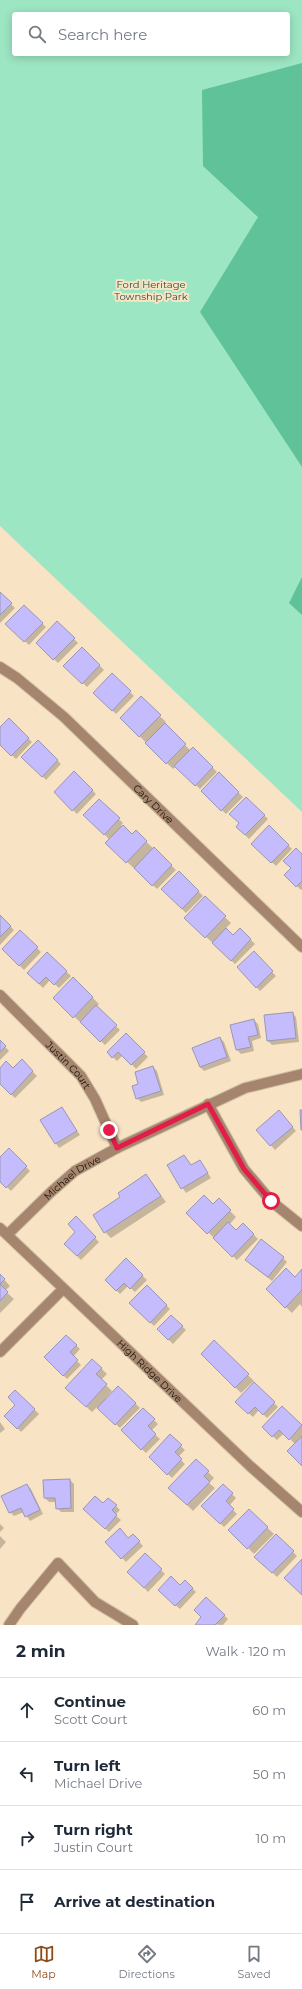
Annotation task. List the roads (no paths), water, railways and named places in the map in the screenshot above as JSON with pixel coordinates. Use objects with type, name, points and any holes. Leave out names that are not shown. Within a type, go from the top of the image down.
[{"type":"street","name":"Cary Drive","points":[[0,667],[17,678],[64,717],[302,947]]},
{"type":"street","name":"Justin Court","points":[[0,996],[81,1076],[95,1099],[117,1148]]},
{"type":"street","name":"Michael Drive","points":[[8,1234],[75,1171],[117,1148],[208,1104],[245,1088],[302,1074]]},
{"type":"street","points":[[208,1104],[244,1169],[271,1201],[302,1226]]},
{"type":"street","name":"High Ridge Drive","points":[[0,1228],[250,1466],[302,1512]]},
{"type":"street","points":[[0,1352],[63,1289]]},
{"type":"street","points":[[10,1625],[20,1609],[58,1563],[95,1602],[133,1625]]},
{"type":"park label","name":"Ford Heritage Township Park","points":[[151,290]]}]
